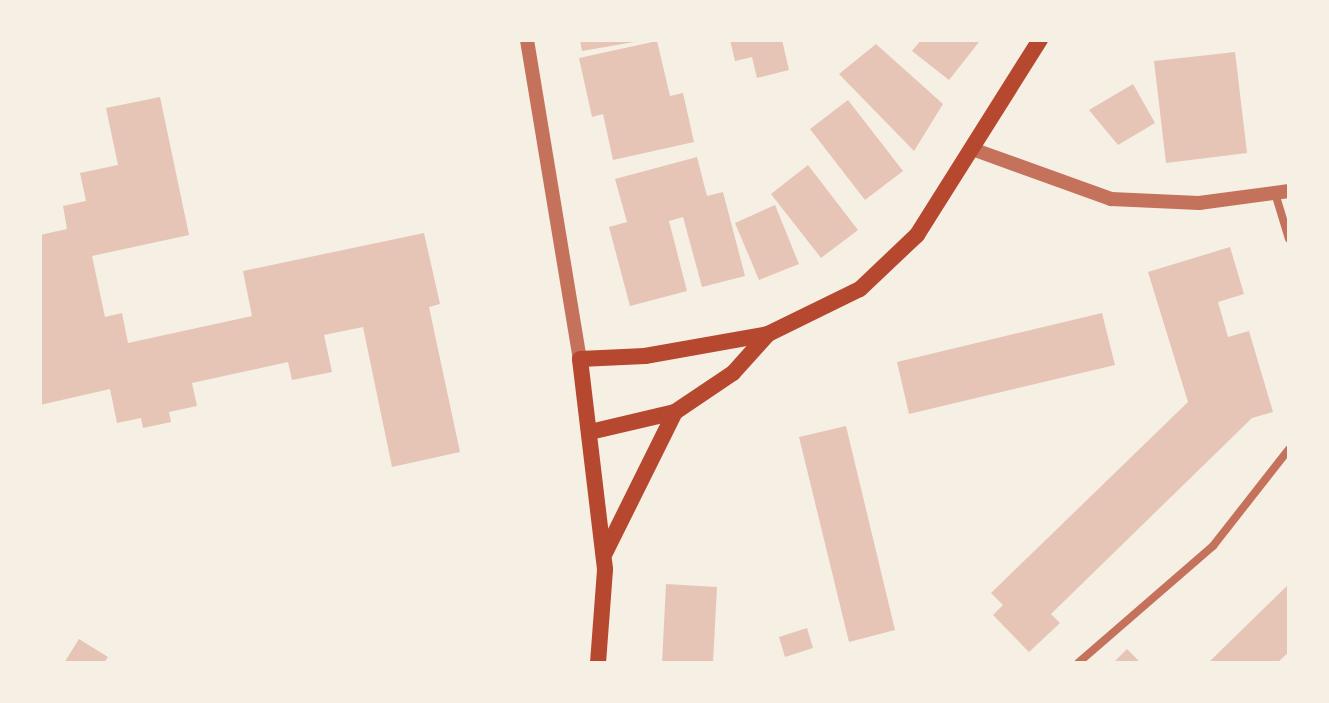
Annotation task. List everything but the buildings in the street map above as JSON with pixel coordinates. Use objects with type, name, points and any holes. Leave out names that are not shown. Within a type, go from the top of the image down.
[{"type":"main road","points":[[598,663],[604,554],[580,359],[645,356],[768,334],[860,289],[917,235],[975,150],[1040,40]]},
{"type":"main road","points":[[590,432],[675,412],[733,373],[768,334]]},
{"type":"main road","points":[[604,554],[675,412]]},
{"type":"street","points":[[527,40],[580,359]]},
{"type":"street","points":[[975,150],[1111,199],[1199,203],[1282,192],[1289,239]]},
{"type":"street","points":[[1078,663],[1213,546],[1289,449]]}]
